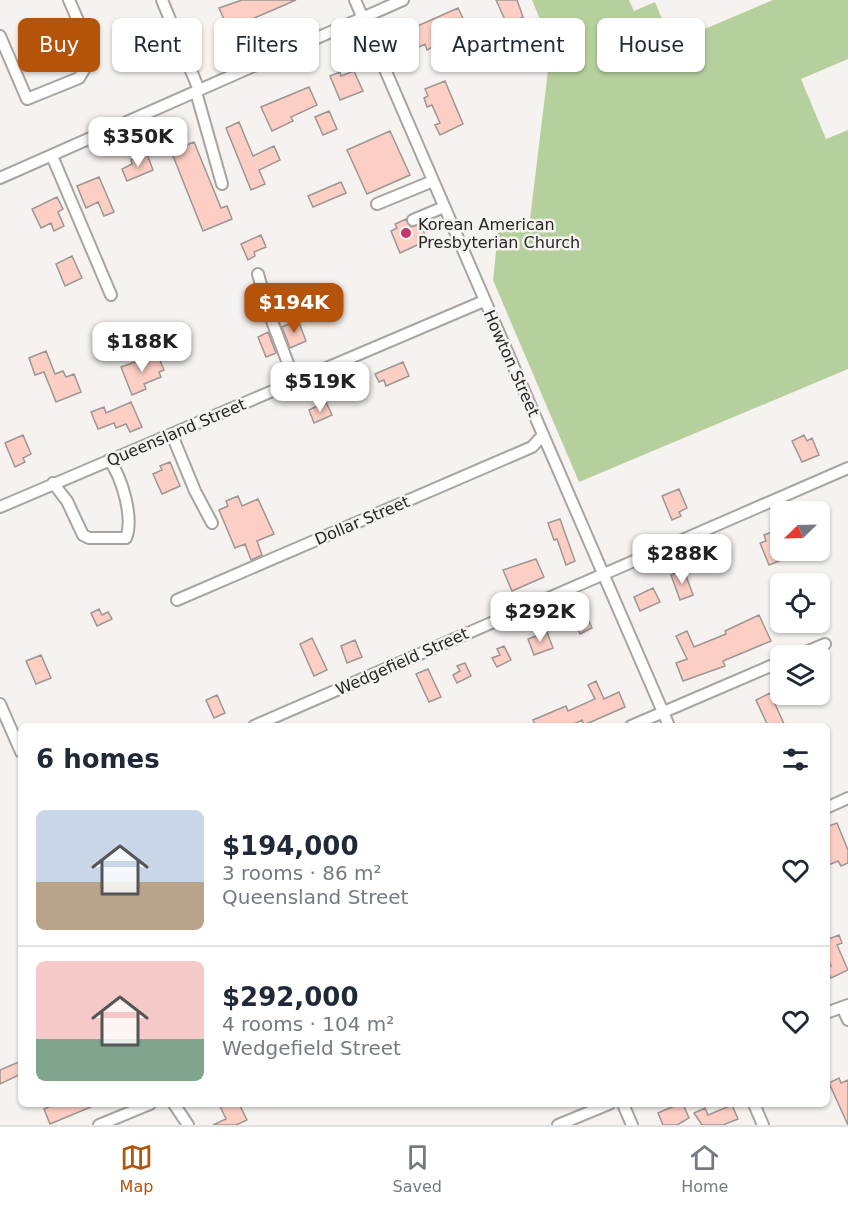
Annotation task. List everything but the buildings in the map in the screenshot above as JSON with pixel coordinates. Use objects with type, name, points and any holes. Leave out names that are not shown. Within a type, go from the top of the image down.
[{"type":"street","points":[[0,36],[27,99],[79,78],[93,55],[69,0]]},
{"type":"street","points":[[162,0],[197,91],[222,184]]},
{"type":"street","name":"Howton Street","points":[[355,0],[362,18]]},
{"type":"street","points":[[362,18],[403,0]]},
{"type":"street","points":[[0,178],[331,32]]},
{"type":"street","name":"Howton Street","points":[[386,72],[605,573],[668,723]]},
{"type":"street","points":[[52,156],[111,295]]},
{"type":"street","points":[[377,204],[433,181]]},
{"type":"street","points":[[413,220],[444,207]]},
{"type":"street","points":[[258,274],[269,313],[296,382]]},
{"type":"street","name":"Queensland Street","points":[[0,507],[484,301]]},
{"type":"street","points":[[172,435],[195,491],[212,523]]},
{"type":"street","name":"Dollar Street","points":[[177,600],[532,447],[543,435]]},
{"type":"street","points":[[53,483],[67,501],[82,535],[89,538],[126,538],[129,524],[126,499],[117,471],[110,460]]},
{"type":"street","name":"Wedgefield Street","points":[[261,723],[848,468]]},
{"type":"street","points":[[638,723],[770,666]]},
{"type":"street","points":[[0,704],[18,745]]},
{"type":"street","points":[[830,806],[848,798]]},
{"type":"street","points":[[830,1012],[845,1006],[848,1020]]},
{"type":"street","points":[[99,1125],[143,1107]]},
{"type":"street","points":[[176,1107],[188,1125]]},
{"type":"street","points":[[558,1125],[602,1107]]},
{"type":"street","points":[[624,1107],[632,1125]]},
{"type":"street","points":[[755,1107],[763,1125]]},
{"type":"green space","points":[[532,0],[629,0],[634,11],[655,2],[662,18],[597,18],[597,72],[705,72],[705,29],[773,0],[848,0],[848,59],[801,79],[826,139],[848,130],[848,369],[579,482],[493,280],[498,233],[530,219],[548,72],[585,72],[585,18],[539,18]]},
{"type":"place","name":"Korean American Presbyterian Church","points":[[406,233]]}]
